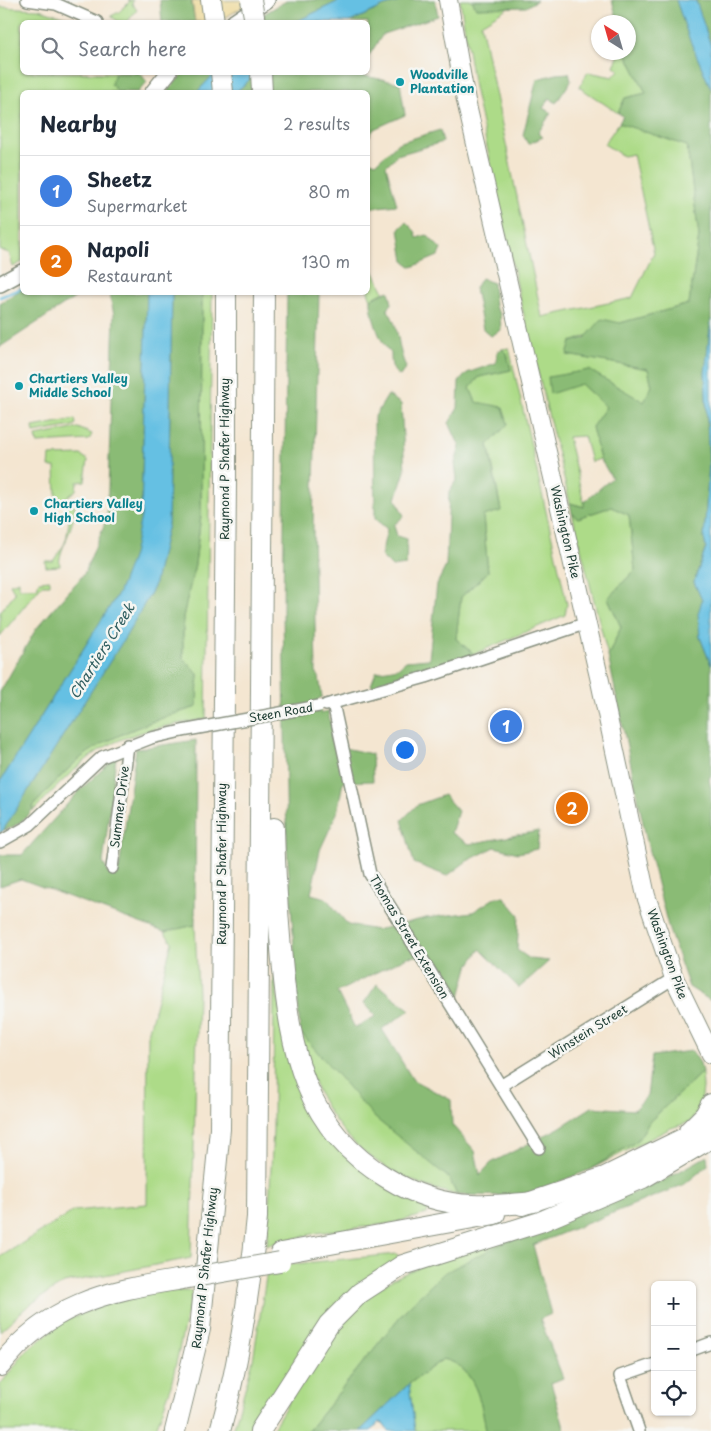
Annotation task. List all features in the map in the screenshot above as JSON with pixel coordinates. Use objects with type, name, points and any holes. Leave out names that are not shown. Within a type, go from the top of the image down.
[{"type":"highway","points":[[211,0],[214,20]]},
{"type":"highway","points":[[251,0],[255,20]]},
{"type":"highway","points":[[221,75],[224,90]]},
{"type":"highway","points":[[261,75],[262,90]]},
{"type":"highway","name":"Raymond P Shafer Highway","points":[[175,1431],[200,1329],[220,1129],[226,295]]},
{"type":"highway","points":[[220,1431],[235,1379],[250,1296],[257,1217],[264,295]]},
{"type":"highway","points":[[264,472],[272,614],[272,732],[277,907],[290,1028],[301,1075],[323,1118],[341,1142],[357,1158],[391,1180],[425,1196],[448,1202],[490,1205],[534,1202]]},
{"type":"highway","points":[[679,1149],[711,1104]]},
{"type":"highway","points":[[260,1431],[329,1324],[348,1303],[379,1279],[420,1258],[540,1222],[643,1178],[711,1125]]},
{"type":"highway","points":[[0,1366],[19,1344],[31,1334],[74,1306],[108,1292],[177,1275],[281,1257],[500,1212],[534,1202],[711,1138]]},
{"type":"highway","points":[[679,1149],[711,1149]]},
{"type":"highway","points":[[281,1257],[473,1230],[568,1209]]},
{"type":"highway","points":[[0,1350],[23,1326],[74,1294],[114,1281],[177,1275]]},
{"type":"highway","points":[[164,1431],[188,1351],[200,1329]]},
{"type":"main road","name":"Washington Pike","points":[[448,0],[479,158],[587,623],[646,896],[656,932],[674,978],[711,1054]]},
{"type":"street","points":[[27,0],[56,4],[92,20]]},
{"type":"street","points":[[237,20],[267,0]]},
{"type":"street","points":[[154,90],[164,75]]},
{"type":"street","points":[[0,284],[20,273]]},
{"type":"street","name":"Steen Road","points":[[3,841],[30,825],[102,757],[128,746],[182,731],[333,703],[426,677],[587,623]]},
{"type":"street","name":"Thomas Street Extension","points":[[333,703],[370,874],[389,909],[502,1086],[522,1124],[539,1148]]},
{"type":"street","name":"Summer Drive","points":[[112,868],[128,746]]},
{"type":"street","name":"Winstein Street","points":[[502,1086],[674,978]]},
{"type":"street","points":[[696,1349],[711,1343]]},
{"type":"street","points":[[639,1431],[620,1376],[651,1365]]},
{"type":"green space","points":[[128,0],[133,0],[132,4],[137,10],[129,20],[116,20],[111,16],[119,12],[130,1]]},
{"type":"green space","points":[[160,0],[191,0],[195,20],[162,20]]},
{"type":"green space","points":[[288,0],[341,0],[299,20],[253,20]]},
{"type":"green space","points":[[406,0],[435,0],[438,16],[383,34],[370,54],[370,20],[354,20],[384,6]]},
{"type":"green space","points":[[460,0],[472,0],[476,8],[510,6],[481,24],[542,317],[632,298],[654,253],[633,154],[623,156],[604,144],[619,123],[687,146],[699,236],[689,304],[620,323],[571,342],[568,355],[648,369],[652,386],[644,403],[589,370],[581,384],[606,407],[592,427],[600,459],[591,462],[584,436],[568,437],[585,507],[570,503],[521,303],[474,87]]},
{"type":"green space","points":[[472,0],[537,0],[526,7],[476,8]]},
{"type":"green space","points":[[612,0],[676,0],[689,38],[711,89],[711,320],[705,373],[709,465],[704,538],[706,547],[694,582],[702,600],[699,614],[700,637],[711,665],[711,775],[709,779],[711,790],[711,1001],[689,987],[669,930],[650,856],[608,656],[621,627],[608,598],[635,570],[629,515],[611,507],[578,518],[572,513],[570,503],[584,507],[584,502],[612,478],[600,459],[592,427],[606,407],[581,384],[550,394],[548,377],[589,370],[644,402],[652,386],[648,369],[567,355],[571,342],[585,338],[602,319],[620,323],[689,304],[699,236],[687,146],[619,123],[623,116],[618,113],[625,98],[646,93],[630,60],[636,60],[636,15],[616,15]]},
{"type":"green space","points":[[711,0],[711,46],[696,1]]},
{"type":"green space","points":[[0,7],[39,9],[75,20],[20,20],[20,75],[115,75],[114,88],[116,90],[20,90],[20,263],[13,267],[9,253],[0,250]]},
{"type":"green space","points":[[617,60],[630,60],[646,93],[625,98],[618,113],[579,87],[588,72],[613,77],[619,70],[614,66]]},
{"type":"green space","points":[[569,73],[571,81],[556,103],[550,98],[543,108],[551,113],[538,133],[543,137],[528,144],[523,135],[537,79]]},
{"type":"green space","points":[[114,75],[142,75],[147,82],[140,90],[116,90],[111,84]]},
{"type":"green space","points":[[181,75],[213,75],[199,90],[169,90]]},
{"type":"green space","points":[[255,75],[359,75],[400,83],[405,115],[374,129],[370,135],[370,90],[238,90]]},
{"type":"green space","points":[[440,130],[443,142],[397,155],[386,166],[397,205],[370,208],[370,161],[376,163],[398,143]]},
{"type":"green space","points":[[406,222],[415,231],[417,238],[427,235],[441,249],[438,256],[412,267],[404,261],[399,229]]},
{"type":"green space","points":[[370,265],[384,292],[371,299],[369,295]]},
{"type":"green space","points":[[481,278],[493,283],[495,307],[500,314],[501,330],[491,336],[483,329],[475,288]]},
{"type":"green space","points":[[20,290],[20,295],[79,295],[0,347],[0,303]]},
{"type":"green space","points":[[389,291],[392,304],[387,309],[394,322],[406,367],[400,376],[393,369],[391,353],[380,336],[371,305],[371,299]]},
{"type":"green space","points":[[109,295],[147,295],[141,516],[134,555],[119,592],[0,782],[0,692],[36,629],[84,574],[107,518],[114,314]]},
{"type":"green space","points":[[172,295],[202,295],[201,515],[195,564],[183,617],[183,658],[198,674],[197,707],[134,729],[89,752],[55,782],[34,805],[26,818],[17,825],[2,831],[126,636],[154,587],[168,524]]},
{"type":"green space","points":[[202,295],[212,295],[206,719],[143,732],[113,743],[79,766],[33,811],[34,805],[55,782],[89,752],[134,729],[197,707],[198,674],[183,658],[183,617],[195,564],[201,515]]},
{"type":"green space","points":[[287,295],[319,295],[313,526],[316,673],[319,677],[322,697],[318,699],[321,714],[328,711],[335,746],[372,754],[373,781],[343,782],[337,813],[320,850],[311,894],[326,898],[348,925],[377,930],[426,918],[473,912],[496,897],[504,897],[519,915],[517,950],[530,959],[549,961],[519,988],[480,949],[468,967],[457,1007],[428,955],[407,957],[337,992],[355,1028],[376,1016],[364,1003],[377,984],[410,1010],[382,1029],[413,1080],[451,1100],[452,1125],[475,1151],[480,1175],[491,1163],[559,1128],[592,1107],[634,1110],[647,1096],[652,1056],[692,1051],[700,1063],[702,1072],[650,1121],[637,1141],[589,1170],[523,1196],[457,1195],[449,1178],[375,1118],[300,1032],[287,847],[283,611]]},
{"type":"green space","points":[[509,348],[567,604],[565,615],[474,654],[456,639],[461,597],[488,572],[483,516],[501,510],[485,432],[470,388],[479,377],[511,370],[507,354],[502,349]]},
{"type":"green space","points":[[502,349],[507,354],[511,370],[479,377],[470,388],[476,402],[503,407],[508,424],[488,445],[501,511],[483,516],[488,572],[461,597],[456,639],[474,654],[377,688],[371,685],[376,672],[398,668],[406,661],[429,659],[437,584],[446,566],[449,492],[457,479],[455,463],[460,447],[449,423],[458,408],[459,382],[467,373],[496,363],[497,352]]},
{"type":"green space","points":[[388,395],[401,404],[405,471],[396,499],[404,516],[394,525],[397,536],[407,539],[406,565],[392,567],[381,556],[387,529],[375,519],[374,418]]},
{"type":"green space","points":[[75,419],[76,424],[73,426],[34,433],[33,427]]},
{"type":"green space","points":[[78,428],[92,434],[89,440],[37,443],[36,436]]},
{"type":"green space","points":[[81,455],[88,460],[85,481],[77,482],[76,490],[60,502],[56,496],[55,467],[49,467],[50,456]]},
{"type":"green space","points":[[74,500],[75,509],[66,539],[70,514],[65,507]]},
{"type":"green space","points":[[611,507],[629,515],[635,570],[608,598],[621,627],[608,656],[572,513],[578,518]]},
{"type":"green space","points":[[64,545],[60,566],[46,567],[45,561],[53,561]]},
{"type":"green space","points":[[50,580],[50,585],[42,585],[0,636],[0,612],[15,593],[10,584],[19,581],[19,588],[37,588],[39,581]]},
{"type":"green space","points":[[196,740],[195,925],[164,932],[21,879],[0,886],[0,855],[22,855],[80,790],[116,757],[103,863],[110,875],[119,870],[136,749]]},
{"type":"green space","points":[[444,795],[458,811],[451,833],[469,844],[539,831],[537,849],[518,853],[495,847],[467,861],[447,876],[414,863],[402,820],[417,805]]},
{"type":"green space","points":[[195,925],[198,994],[191,1258],[64,1283],[29,1305],[0,1331],[0,1257],[74,1211],[147,1204],[148,1034],[172,942],[164,932]]},
{"type":"green space","points":[[274,973],[288,1058],[304,1103],[336,1145],[430,1203],[427,1214],[393,1223],[317,1233],[267,1245],[273,1130]]},
{"type":"green space","points":[[300,1032],[414,1149],[449,1178],[457,1195],[409,1179],[368,1155],[351,1140],[323,1101],[310,1071]]},
{"type":"green space","points":[[702,1072],[701,1106],[690,1122],[671,1128],[589,1170],[637,1141],[650,1121]]},
{"type":"green space","points":[[707,1156],[708,1165],[685,1184],[533,1245],[551,1314],[540,1319],[563,1378],[551,1383],[565,1431],[486,1431],[479,1398],[470,1377],[454,1363],[443,1359],[409,1384],[360,1431],[308,1431],[406,1309],[444,1273],[499,1245],[666,1179]]},
{"type":"green space","points":[[529,1233],[406,1309],[308,1431],[271,1431],[320,1351],[349,1314],[366,1298],[385,1284],[417,1268]]},
{"type":"green space","points":[[397,1254],[399,1262],[367,1282],[256,1431],[233,1431],[253,1360],[267,1271],[294,1264]]},
{"type":"green space","points":[[158,1291],[192,1291],[170,1390],[155,1431],[0,1431],[0,1385],[26,1351],[63,1322],[104,1304]]},
{"type":"green space","points":[[443,1359],[463,1369],[470,1377],[479,1398],[486,1431],[415,1431],[409,1384]]},
{"type":"sand","points":[[254,0],[221,20],[195,20],[192,1]]},
{"type":"water","points":[[341,0],[405,0],[384,6],[354,20],[299,20]]},
{"type":"water","points":[[676,0],[696,1],[711,46],[711,89],[689,38]]},
{"type":"water","points":[[213,75],[255,75],[238,90],[199,90]]},
{"type":"water","name":"Chartiers Creek","points":[[147,295],[172,295],[168,524],[154,587],[126,636],[0,835],[0,782],[119,592],[133,555],[141,516]]},
{"type":"water","points":[[711,320],[711,665],[700,637],[698,614],[702,600],[694,582],[706,548],[704,538],[709,465],[705,373]]},
{"type":"water","points":[[409,1384],[415,1431],[389,1431],[383,1423],[379,1422],[371,1431],[360,1431]]},
{"type":"waterway","points":[[0,297],[20,289]]},
{"type":"place","name":"Woodville Plantation","points":[[400,82]]},
{"type":"place","name":"Chartiers Valley Middle School","points":[[19,386]]},
{"type":"place","name":"Chartiers Valley High School","points":[[34,511]]},
{"type":"place","name":"Sheetz","points":[[506,726]]},
{"type":"place","name":"Napoli","points":[[572,808]]}]
